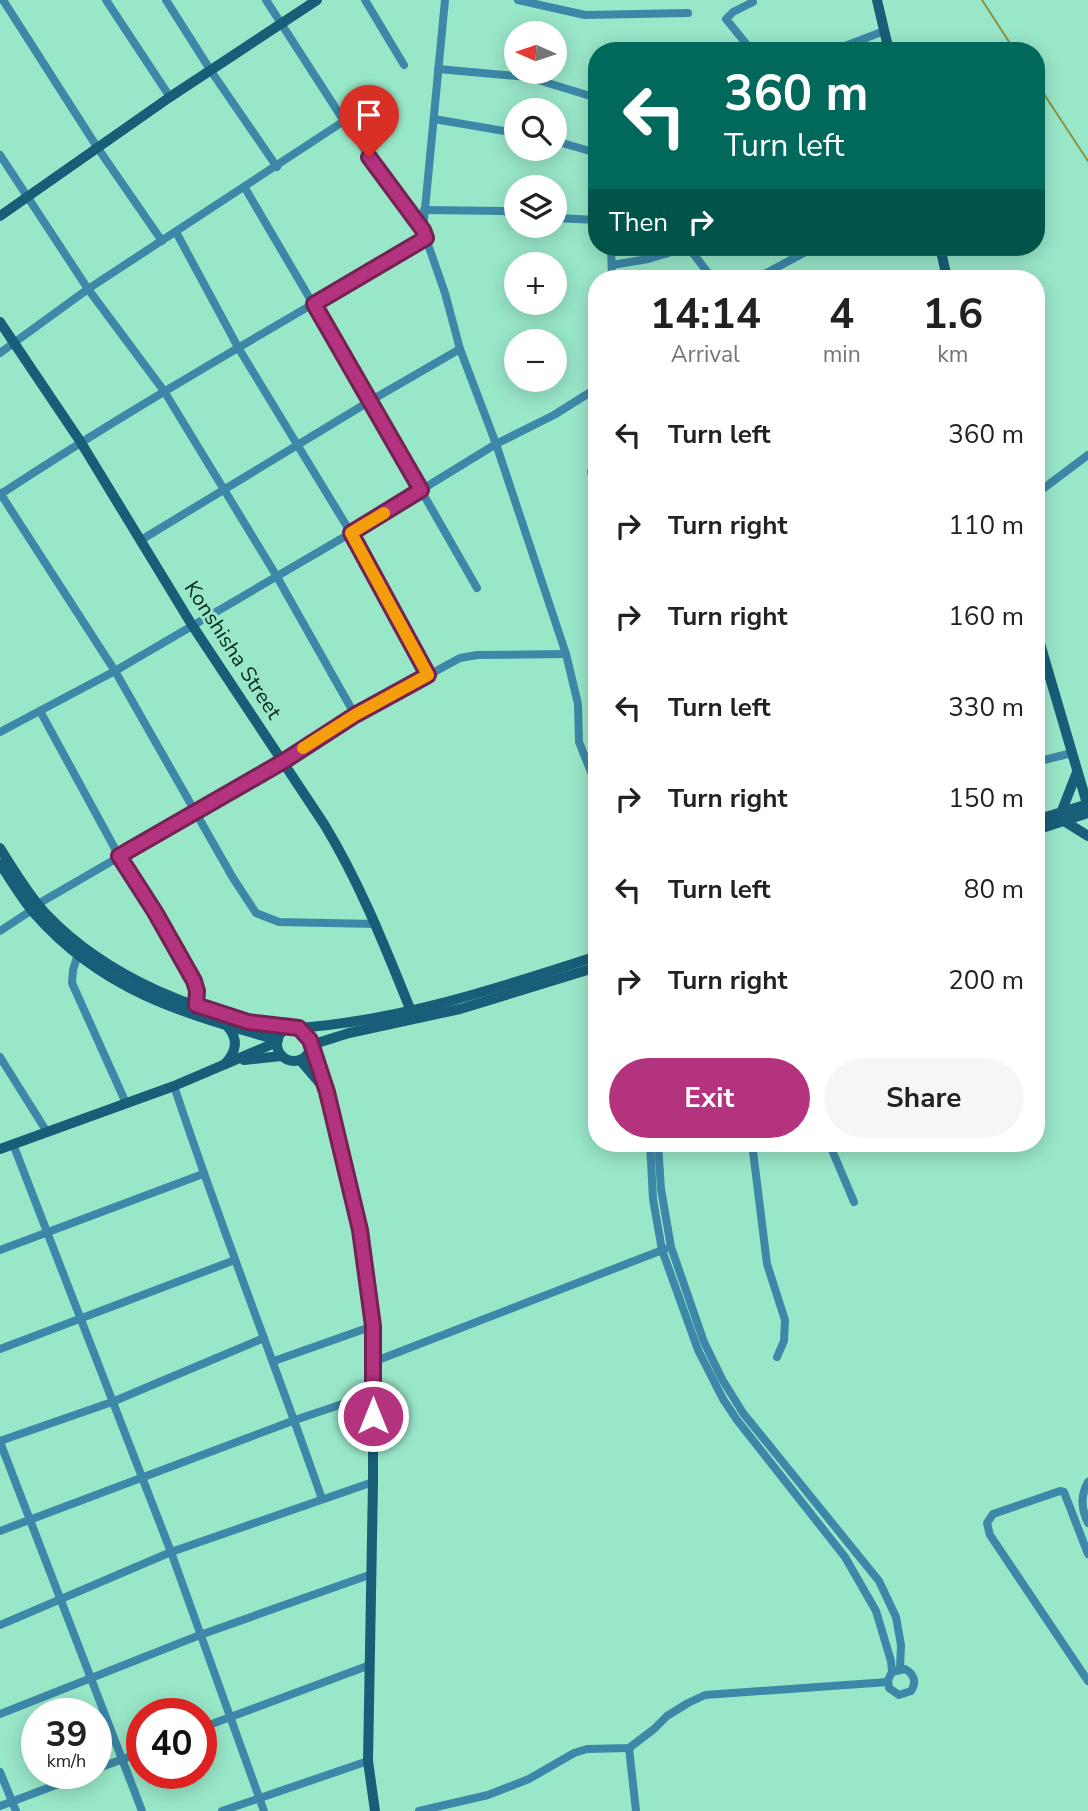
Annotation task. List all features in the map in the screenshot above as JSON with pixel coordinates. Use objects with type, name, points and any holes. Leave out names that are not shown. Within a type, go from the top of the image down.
[{"type":"street","points":[[3,0],[97,147],[162,241]]},
{"type":"street","points":[[106,0],[170,97]]},
{"type":"street","points":[[166,0],[277,167]]},
{"type":"street","points":[[266,0],[344,121],[424,234],[445,293],[460,349],[496,444],[566,654],[578,704],[579,742],[588,764]]},
{"type":"street","points":[[0,216],[170,97],[317,0]]},
{"type":"street","points":[[365,0],[404,65]]},
{"type":"street","points":[[424,234],[424,209],[445,0]]},
{"type":"street","points":[[518,0],[585,15],[688,13]]},
{"type":"street","points":[[877,0],[887,42]]},
{"type":"street","points":[[745,42],[726,19],[733,12],[753,2]]},
{"type":"street","points":[[855,42],[884,31]]},
{"type":"street","points":[[438,69],[528,77],[588,95]]},
{"type":"street","points":[[434,119],[504,131]]},
{"type":"street","points":[[0,353],[88,289],[344,121]]},
{"type":"street","points":[[567,144],[588,150]]},
{"type":"street","points":[[0,155],[88,289],[164,391],[276,575],[355,715]]},
{"type":"street","points":[[245,188],[477,587]]},
{"type":"street","points":[[424,209],[504,211]]},
{"type":"street","points":[[567,219],[588,220]]},
{"type":"street","points":[[176,232],[239,349],[351,533],[428,675]]},
{"type":"street","points":[[376,924],[279,922],[256,913],[248,904],[115,671],[0,494],[80,441],[314,304],[424,234]]},
{"type":"street","points":[[612,256],[612,270]]},
{"type":"street","points":[[612,265],[658,256]]},
{"type":"street","points":[[695,256],[706,270]]},
{"type":"street","points":[[772,270],[797,256]]},
{"type":"street","name":"Konshisha Street","points":[[0,322],[80,441],[192,625],[284,761],[339,849],[376,924],[411,1011]]},
{"type":"street","points":[[141,540],[460,349]]},
{"type":"street","points":[[0,732],[115,671],[351,533],[496,444],[554,415],[588,394]]},
{"type":"street","points":[[1045,487],[1087,457]]},
{"type":"street","points":[[0,932],[35,907],[284,761],[355,715],[460,658],[566,654]]},
{"type":"street","points":[[1045,661],[1088,805],[1045,826]]},
{"type":"street","points":[[40,710],[119,856],[194,981],[197,991],[196,1005]]},
{"type":"street","points":[[1045,760],[1072,753]]},
{"type":"street","points":[[1062,817],[1081,776]]},
{"type":"street","points":[[1045,819],[1088,813]]},
{"type":"street","points":[[1062,817],[1088,836]]},
{"type":"street","points":[[0,848],[35,907],[127,976],[159,992],[248,1022],[294,1028],[340,1025],[487,992],[588,959]]},
{"type":"street","points":[[0,864],[55,935],[78,954],[139,994],[159,1004],[277,1041]]},
{"type":"street","points":[[78,954],[72,983],[126,1103]]},
{"type":"street","points":[[234,1061],[281,1056],[290,1061],[300,1060],[307,1055],[311,1046],[349,1033],[460,1009],[588,970]]},
{"type":"street","points":[[223,1066],[231,1058],[235,1048],[234,1035],[228,1027]]},
{"type":"street","points":[[0,1149],[223,1066],[277,1041],[282,1033],[294,1028],[308,1035],[327,1092],[360,1230],[373,1326],[368,1761],[375,1811]]},
{"type":"street","points":[[277,1041],[281,1056]]},
{"type":"street","points":[[0,1057],[47,1132]]},
{"type":"street","points":[[300,1060],[327,1092]]},
{"type":"street","points":[[174,1086],[322,1499]]},
{"type":"street","points":[[13,1144],[171,1552],[264,1811]]},
{"type":"street","points":[[650,1152],[653,1199],[666,1248],[698,1350],[737,1420],[845,1558],[876,1611],[896,1670],[912,1674],[915,1683],[911,1691],[903,1695],[895,1694],[889,1688],[888,1682],[896,1670],[899,1628],[884,1590],[743,1413],[704,1342],[666,1248],[659,1152]]},
{"type":"street","points":[[753,1152],[767,1264],[785,1320],[784,1341],[777,1357]]},
{"type":"street","points":[[833,1152],[854,1202]]},
{"type":"street","points":[[0,1250],[204,1174]]},
{"type":"street","points":[[373,1362],[666,1248]]},
{"type":"street","points":[[0,1349],[235,1260]]},
{"type":"street","points":[[274,1361],[373,1326]]},
{"type":"street","points":[[142,1811],[0,1442],[112,1402],[264,1339]]},
{"type":"street","points":[[0,1531],[141,1476],[372,1394]]},
{"type":"street","points":[[0,1625],[171,1552],[373,1482]]},
{"type":"street","points":[[1088,1482],[1082,1494],[1082,1503],[1088,1523]]},
{"type":"street","points":[[1088,1554],[1064,1492],[1060,1491],[989,1517],[990,1535],[1088,1681]]},
{"type":"street","points":[[0,1714],[200,1635],[372,1574]]},
{"type":"street","points":[[217,1722],[370,1665]]},
{"type":"street","points":[[419,1811],[488,1795],[529,1779],[574,1753],[587,1749],[629,1748],[667,1716],[705,1695],[888,1682]]},
{"type":"street","points":[[629,1748],[636,1811]]},
{"type":"street","points":[[112,1763],[126,1758]]},
{"type":"street","points":[[222,1811],[368,1761]]},
{"type":"street","points":[[0,1772],[16,1811]]},
{"type":"street","points":[[0,1806],[45,1789]]},
{"type":"waterway","points":[[982,0],[1009,42]]},
{"type":"waterway","points":[[1045,96],[1088,161]]},
{"type":"slow traffic","points":[[303,748],[355,715],[428,675],[351,533],[384,513]]},
{"type":"route","points":[[369,157],[423,230],[426,238],[314,304],[421,490],[351,533],[428,675],[355,715],[284,761],[119,856],[194,981],[197,991],[196,1005],[248,1022],[299,1028],[308,1035],[327,1092],[360,1230],[373,1326],[373,1416]]}]
